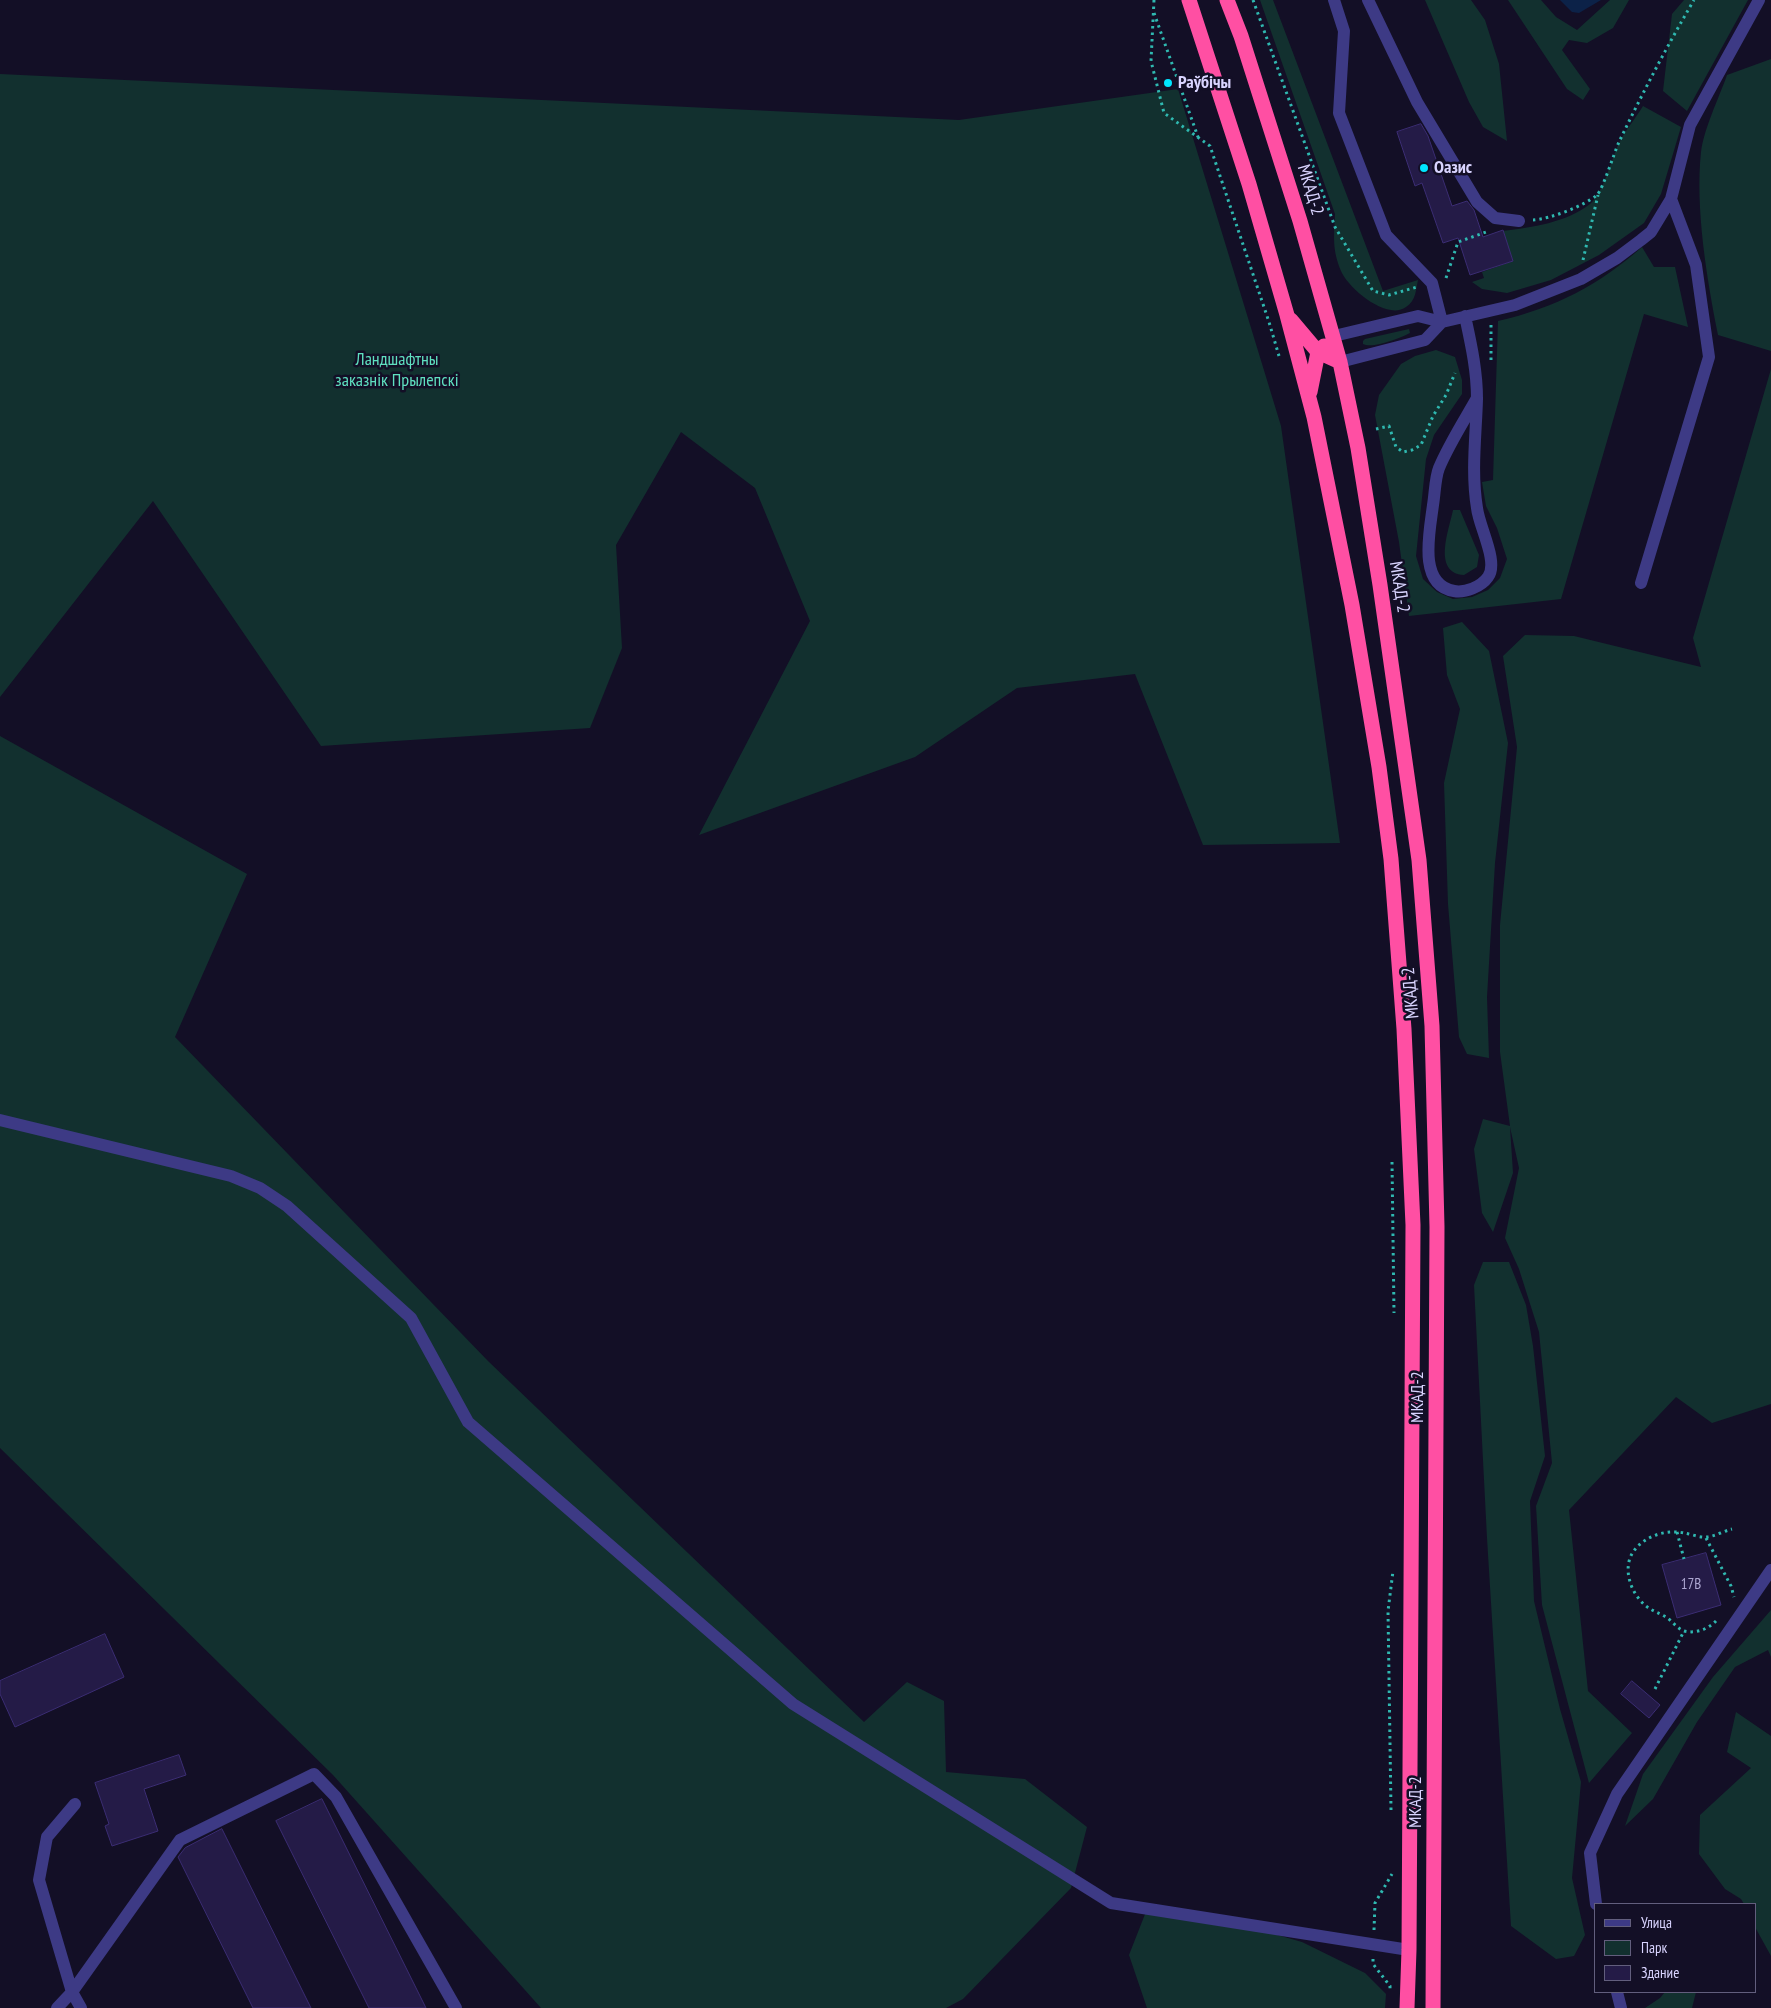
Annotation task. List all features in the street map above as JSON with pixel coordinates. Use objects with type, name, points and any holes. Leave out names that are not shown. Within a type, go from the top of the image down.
[{"type":"highway","points":[[1189,0],[1249,184],[1309,396],[1345,567],[1379,767],[1391,860],[1404,1029],[1413,1225],[1409,1950],[1407,2008]]},
{"type":"highway","name":"МКАД-2","points":[[1226,0],[1241,36],[1300,221],[1340,362],[1358,448],[1380,585],[1419,860],[1432,1026],[1437,1227],[1433,2008]]},
{"type":"highway","points":[[1287,314],[1318,352],[1340,362]]},
{"type":"highway","points":[[1309,396],[1318,352],[1334,336]]},
{"type":"street","points":[[1334,0],[1344,30],[1339,113],[1386,235],[1432,283],[1442,322]]},
{"type":"street","points":[[1368,0],[1417,102],[1477,202],[1496,218],[1519,221]]},
{"type":"street","points":[[1334,336],[1418,316],[1442,322],[1515,305],[1581,279],[1651,232],[1671,199],[1690,125],[1759,0]]},
{"type":"street","points":[[1641,583],[1710,357],[1696,265],[1671,199]]},
{"type":"street","points":[[1465,316],[1476,369],[1477,398],[1474,482],[1481,528],[1490,552],[1492,567],[1488,577],[1477,586],[1465,591],[1453,591],[1442,586],[1431,572],[1427,550],[1438,469],[1477,398]]},
{"type":"street","points":[[1340,362],[1425,340],[1442,322]]},
{"type":"street","points":[[0,1120],[231,1176],[260,1188],[287,1206],[411,1318],[468,1422],[793,1704],[1111,1903],[1409,1950]]},
{"type":"street","points":[[1596,1903],[1590,1853],[1617,1794],[1771,1570]]},
{"type":"street","points":[[57,2008],[72,1992],[180,1840],[314,1774],[336,1797],[456,2008]]},
{"type":"street","points":[[75,1804],[47,1837],[39,1880],[72,1992],[81,2008]]},
{"type":"street","points":[[1617,1993],[1621,2008]]},
{"type":"path","points":[[1154,0],[1151,61],[1164,113],[1210,146],[1270,322],[1279,358]]},
{"type":"path","points":[[1253,0],[1335,227],[1373,292],[1389,295],[1432,283]]},
{"type":"path","points":[[1582,265],[1598,194],[1619,143],[1665,50],[1694,0]]},
{"type":"path","points":[[1153,10],[1198,138]]},
{"type":"path","points":[[1519,221],[1544,219],[1570,209],[1598,194]]},
{"type":"path","points":[[1445,282],[1458,242],[1493,230]]},
{"type":"path","points":[[1491,320],[1491,367]]},
{"type":"path","points":[[1376,429],[1389,426],[1396,447],[1403,452],[1421,445],[1433,416],[1446,395],[1454,373]]},
{"type":"path","points":[[1392,1156],[1394,1313]]},
{"type":"path","points":[[1719,1618],[1702,1630],[1684,1631],[1640,1602],[1632,1591],[1629,1566],[1632,1554],[1640,1543],[1653,1536],[1677,1532],[1706,1538],[1732,1528]]},
{"type":"path","points":[[1677,1532],[1684,1559]]},
{"type":"path","points":[[1706,1538],[1731,1586],[1734,1598]]},
{"type":"path","points":[[1392,1816],[1388,1611],[1394,1566]]},
{"type":"path","points":[[1655,1689],[1684,1631]]},
{"type":"path","points":[[1391,1993],[1390,1986],[1373,1964],[1375,1903],[1392,1874],[1392,1864]]},
{"type":"green space","points":[[1260,0],[1273,0],[1383,291],[1418,280],[1414,298],[1406,307],[1398,310],[1389,310],[1369,301],[1351,286],[1341,271],[1335,249],[1335,214]]},
{"type":"green space","points":[[1425,0],[1471,0],[1485,20],[1499,64],[1507,141],[1483,127],[1469,102]]},
{"type":"green space","points":[[1508,0],[1541,0],[1556,17],[1577,30],[1610,0],[1629,0],[1613,28],[1587,43],[1569,40],[1562,50],[1590,89],[1583,100],[1567,89]]},
{"type":"green space","points":[[1684,0],[1748,0],[1687,111],[1663,91],[1672,14]]},
{"type":"green space","points":[[1771,59],[1771,351],[1718,335],[1703,244],[1700,174],[1701,152],[1705,133],[1727,75]]},
{"type":"green space","name":"Ландшафтны заказнік Прылепскі","points":[[0,74],[959,120],[1178,89],[1281,426],[1340,843],[1203,845],[1135,674],[1017,688],[915,757],[699,835],[810,621],[755,488],[681,432],[616,545],[622,648],[590,728],[321,746],[153,501],[0,697]]},
{"type":"green space","points":[[1643,106],[1681,127],[1661,194],[1644,223],[1599,255],[1551,280],[1507,293],[1482,289],[1472,282],[1484,278],[1482,272],[1513,261],[1503,231],[1537,226],[1559,220],[1570,216],[1595,199],[1603,185],[1620,140]]},
{"type":"green space","points":[[1642,247],[1654,267],[1675,267],[1688,327],[1644,314],[1561,599],[1409,616],[1399,542],[1375,415],[1379,395],[1401,364],[1415,356],[1436,350],[1455,357],[1462,380],[1462,394],[1434,435],[1426,459],[1416,556],[1423,579],[1437,592],[1453,599],[1472,597],[1488,590],[1500,578],[1507,559],[1497,528],[1486,506],[1482,482],[1493,480],[1498,321],[1519,316],[1557,302],[1593,284],[1626,261]]},
{"type":"green space","points":[[1409,329],[1410,333],[1400,338],[1373,345],[1363,344],[1365,339]]},
{"type":"green space","points":[[1771,369],[1771,1404],[1712,1423],[1676,1397],[1569,1510],[1588,1691],[1632,1733],[1589,1783],[1542,1605],[1536,1506],[1552,1463],[1539,1332],[1519,1269],[1505,1238],[1519,1168],[1510,1127],[1513,1173],[1493,1232],[1482,1213],[1474,1149],[1483,1119],[1510,1126],[1500,1052],[1500,925],[1517,747],[1503,656],[1525,635],[1574,636],[1701,667],[1693,638]]},
{"type":"green space","points":[[1453,510],[1460,510],[1479,555],[1477,567],[1464,575],[1454,572],[1448,567],[1445,559],[1446,539]]},
{"type":"green space","points":[[1462,622],[1489,651],[1508,743],[1495,863],[1487,997],[1489,1058],[1467,1054],[1459,1037],[1448,904],[1444,783],[1460,709],[1447,675],[1443,628]]},
{"type":"green space","points":[[0,736],[247,874],[175,1037],[488,1361],[864,1722],[907,1682],[944,1701],[946,1772],[1025,1779],[1087,1827],[1071,1888],[963,1999],[946,2008],[541,2008],[333,1775],[0,1448]]},
{"type":"green space","points":[[1483,1262],[1509,1262],[1526,1305],[1533,1346],[1545,1456],[1530,1501],[1534,1601],[1560,1709],[1581,1782],[1572,1878],[1585,1935],[1574,1956],[1556,1959],[1511,1926],[1487,1538],[1474,1285]]},
{"type":"green space","points":[[1771,1610],[1771,1657],[1768,1650],[1735,1667],[1697,1722],[1653,1799],[1625,1826],[1643,1774],[1713,1677]]},
{"type":"green space","points":[[1736,1712],[1771,1736],[1771,1956],[1756,1929],[1756,1903],[1743,1903],[1741,1899],[1725,1889],[1699,1854],[1700,1815],[1751,1768],[1727,1752]]},
{"type":"green space","points":[[1149,1904],[1225,1920],[1302,1942],[1365,1973],[1386,1994],[1385,2008],[1147,2008],[1129,1955]]},
{"type":"green space","points":[[1664,1993],[1696,1993],[1692,2008],[1645,2008]]},
{"type":"water","points":[[1560,0],[1601,0],[1579,13],[1572,12]]},
{"type":"building","points":[[1421,124],[1428,136],[1452,206],[1467,201],[1474,210],[1483,237],[1503,230],[1513,261],[1470,275],[1458,238],[1443,243],[1422,183],[1415,186],[1397,132]]},
{"type":"building","points":[[1706,1553],[1721,1605],[1677,1618],[1662,1565]]},
{"type":"building","points":[[105,1634],[124,1677],[15,1727],[0,1694],[0,1681]]},
{"type":"building","points":[[1632,1681],[1660,1705],[1649,1718],[1621,1694]]},
{"type":"building","points":[[179,1755],[186,1775],[144,1789],[158,1831],[112,1846],[105,1826],[109,1824],[95,1783]]},
{"type":"building","points":[[322,1799],[426,2008],[369,2008],[276,1821]]},
{"type":"building","points":[[222,1829],[311,2008],[253,2008],[178,1857],[185,1848]]},
{"type":"place","name":"Раўбічы","points":[[1168,83]]},
{"type":"place","name":"Оазис","points":[[1424,168]]}]
